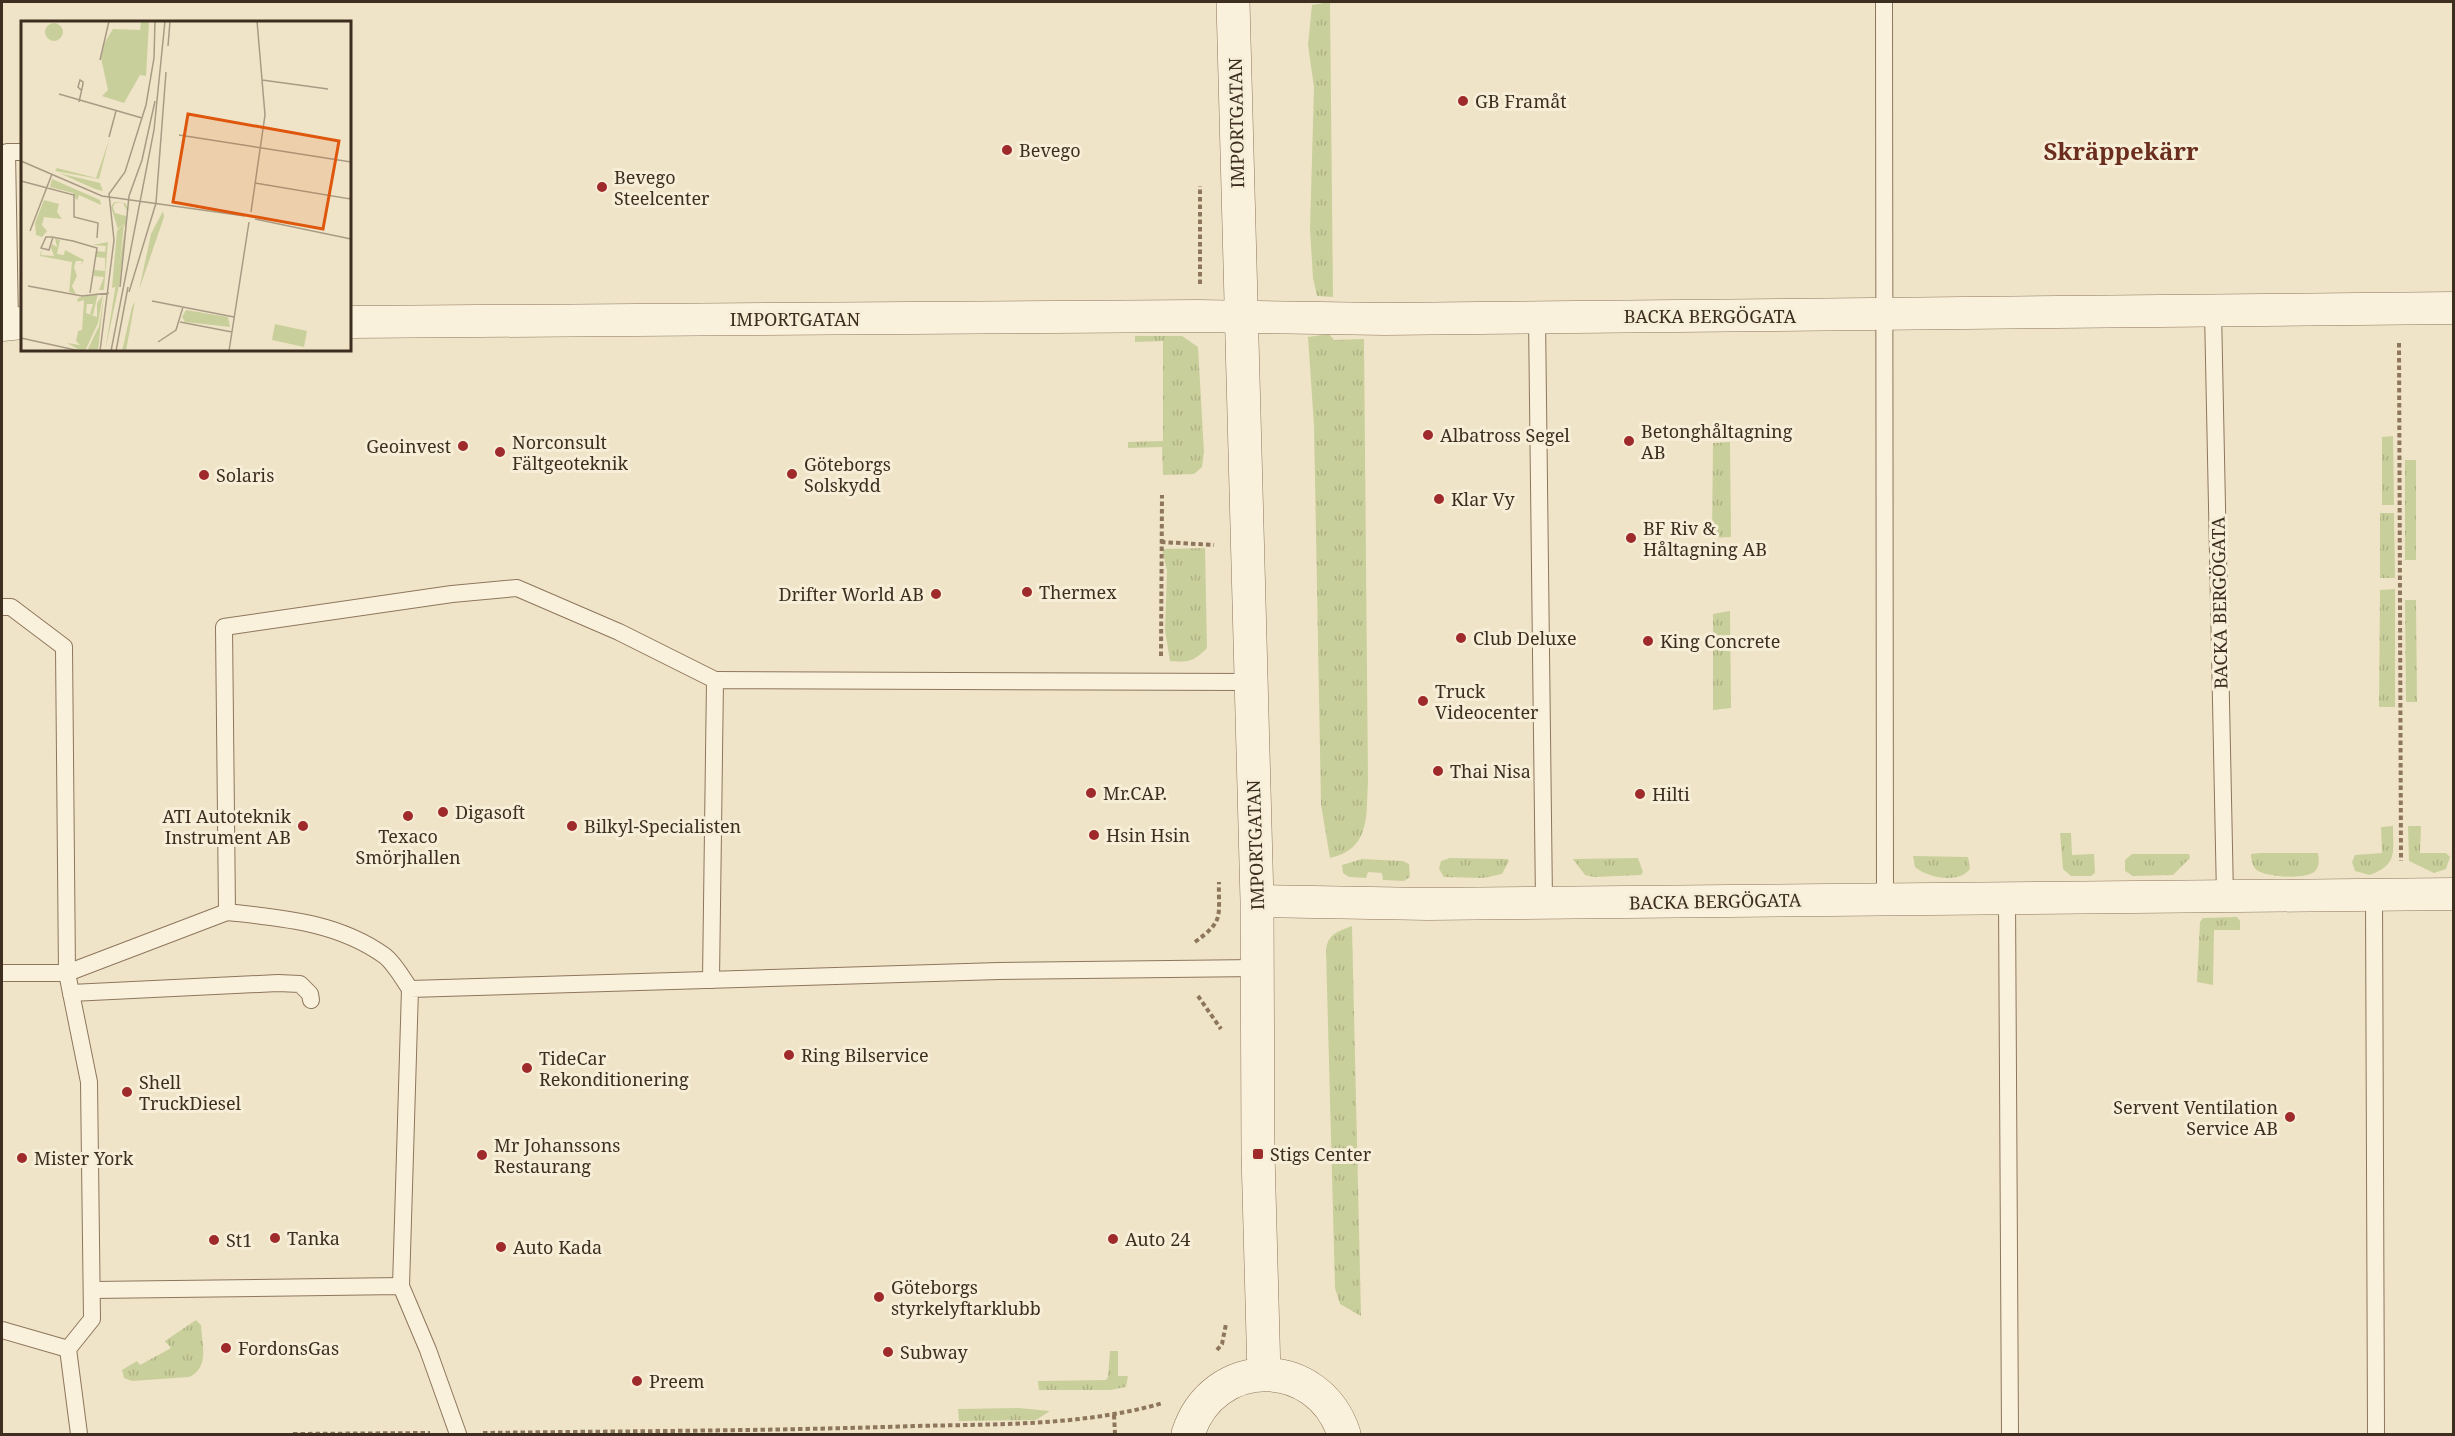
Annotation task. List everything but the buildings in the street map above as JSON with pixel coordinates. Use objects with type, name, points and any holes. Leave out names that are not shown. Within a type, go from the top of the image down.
[{"type":"street","name":"IMPORTGATAN","points":[[1233,2],[1249,682],[1257,901],[1258,1154],[1264,1374]]},
{"type":"street","name":"BACKA BERGÖGATA","points":[[1240,316],[1537,317],[2454,308]]},
{"type":"street","name":"IMPORTGATAN","points":[[351,322],[1240,316]]},
{"type":"street","name":"BACKA BERGÖGATA","points":[[1257,901],[1544,902],[2454,894]]},
{"type":"street","points":[[1188,1434],[1199,1410],[1217,1391],[1239,1379],[1264,1374],[1288,1378],[1315,1392],[1335,1414],[1344,1434]]},
{"type":"lane","points":[[1884,2],[1885,899]]},
{"type":"lane","points":[[11,324],[7,152],[21,152]]},
{"type":"lane","name":"BACKA BERGÖGATA","points":[[2213,311],[2225,896]]},
{"type":"lane","points":[[1537,317],[1544,902]]},
{"type":"lane","points":[[227,912],[224,627],[452,594],[517,588],[619,632],[715,680],[1249,682]]},
{"type":"lane","points":[[2,607],[11,607],[63,647],[67,974],[89,1082],[92,1319],[68,1349],[79,1434]]},
{"type":"lane","points":[[711,980],[715,680]]},
{"type":"lane","points":[[2376,1434],[2387,894]]},
{"type":"lane","points":[[2007,898],[2010,1434]]},
{"type":"lane","points":[[2,973],[67,974],[227,912],[335,928],[386,957],[410,989],[401,1286],[428,1350],[458,1434]]},
{"type":"lane","points":[[410,989],[999,971],[1257,968]]},
{"type":"lane","points":[[71,993],[278,983],[300,984],[310,994],[311,1000]]},
{"type":"lane","points":[[92,1290],[401,1286]]},
{"type":"lane","points":[[2,1330],[68,1349]]},
{"type":"path","points":[[2387,894],[2398,309]]},
{"type":"path","points":[[1161,662],[1162,495]]},
{"type":"path","points":[[1161,542],[1215,544]]},
{"type":"path","points":[[1114,1415],[1115,1434]]},
{"type":"green space","points":[[1330,2],[1333,297],[1317,296],[1313,278],[1310,229],[1314,87],[1308,45],[1312,5]]},
{"type":"green space","points":[[1329,334],[1334,340],[1364,339],[1368,782],[1366,818],[1360,839],[1343,854],[1330,858],[1321,805],[1314,426],[1308,337]]},
{"type":"green space","points":[[1135,336],[1182,336],[1198,347],[1204,452],[1202,467],[1194,474],[1163,475],[1162,447],[1128,448],[1128,442],[1163,441],[1163,341],[1135,342]]},
{"type":"green space","points":[[2393,436],[2394,505],[2382,505],[2382,437]]},
{"type":"green space","points":[[1730,442],[1731,537],[1712,538],[1713,443]]},
{"type":"green space","points":[[2405,460],[2416,460],[2416,560],[2405,560]]},
{"type":"green space","points":[[2380,513],[2394,513],[2395,578],[2380,578]]},
{"type":"green space","points":[[1205,548],[1207,648],[1191,660],[1170,661],[1165,630],[1167,571],[1162,549]]},
{"type":"green space","points":[[2395,589],[2395,707],[2379,707],[2380,590]]},
{"type":"green space","points":[[2405,600],[2416,600],[2417,702],[2406,702]]},
{"type":"green space","points":[[1730,611],[1731,708],[1713,710],[1713,614]]},
{"type":"green space","points":[[2393,826],[2393,850],[2390,862],[2370,875],[2355,871],[2352,862],[2355,855],[2382,853],[2381,827]]},
{"type":"green space","points":[[2408,826],[2421,826],[2420,853],[2446,853],[2450,857],[2446,869],[2434,873],[2409,861]]},
{"type":"green space","points":[[2060,833],[2071,833],[2072,855],[2094,854],[2095,873],[2091,876],[2071,876],[2063,869]]},
{"type":"green space","points":[[2318,853],[2319,860],[2317,869],[2311,874],[2287,877],[2270,875],[2258,871],[2254,866],[2251,854]]},
{"type":"green space","points":[[2132,854],[2189,854],[2190,858],[2173,875],[2133,876],[2125,871],[2125,860]]},
{"type":"green space","points":[[1913,856],[1968,857],[1970,869],[1958,877],[1943,878],[1927,874],[1915,867]]},
{"type":"green space","points":[[1450,858],[1508,859],[1509,861],[1502,874],[1483,878],[1444,877],[1439,869],[1441,861]]},
{"type":"green space","points":[[1638,858],[1643,872],[1641,875],[1594,877],[1585,875],[1573,859]]},
{"type":"green space","points":[[1362,859],[1403,861],[1409,864],[1410,877],[1404,881],[1383,880],[1382,873],[1368,872],[1366,878],[1349,877],[1343,873],[1342,865]]},
{"type":"green space","points":[[2237,917],[2240,921],[2240,930],[2214,930],[2213,985],[2197,982],[2200,922],[2203,918]]},
{"type":"green space","points":[[1352,926],[1361,1316],[1340,1304],[1335,1288],[1326,950],[1331,937]]},
{"type":"green space","points":[[196,1320],[201,1325],[203,1355],[200,1368],[196,1373],[189,1377],[132,1381],[124,1378],[122,1370],[137,1361],[140,1365],[171,1348],[165,1341]]},
{"type":"green space","points":[[1110,1351],[1118,1351],[1118,1376],[1128,1376],[1126,1387],[1110,1390],[1039,1390],[1038,1381],[1106,1380]]},
{"type":"green space","points":[[1019,1408],[1050,1411],[1036,1420],[959,1421],[958,1409]]},
{"type":"place","name":"GB Framåt","points":[[1463,101]]},
{"type":"place","name":"Bevego","points":[[1007,150]]},
{"type":"place","name":"Bevego Steelcenter","points":[[602,187]]},
{"type":"place","name":"Albatross Segel","points":[[1428,435]]},
{"type":"place","name":"Betonghåltagning AB","points":[[1629,441]]},
{"type":"place","name":"Geoinvest","points":[[463,446]]},
{"type":"place","name":"Norconsult Fältgeoteknik","points":[[500,452]]},
{"type":"place","name":"Göteborgs Solskydd","points":[[792,474]]},
{"type":"place","name":"Solaris","points":[[204,475]]},
{"type":"place","name":"Klar Vy","points":[[1439,499]]},
{"type":"place","name":"BF Riv & Håltagning AB","points":[[1631,538]]},
{"type":"place","name":"Thermex","points":[[1027,592]]},
{"type":"place","name":"Drifter World AB","points":[[936,594]]},
{"type":"place","name":"Club Deluxe","points":[[1461,638]]},
{"type":"place","name":"King Concrete","points":[[1648,641]]},
{"type":"place","name":"Truck Videocenter","points":[[1423,701]]},
{"type":"place","name":"Thai Nisa","points":[[1438,771]]},
{"type":"place","name":"Mr.CAP.","points":[[1091,793]]},
{"type":"place","name":"Hilti","points":[[1640,794]]},
{"type":"place","name":"Digasoft","points":[[443,812]]},
{"type":"place","name":"Texaco Smörjhallen","points":[[408,816]]},
{"type":"place","name":"ATI Autoteknik Instrument AB","points":[[303,826]]},
{"type":"place","name":"Bilkyl-Specialisten","points":[[572,826]]},
{"type":"place","name":"Hsin Hsin","points":[[1094,835]]},
{"type":"place","name":"Ring Bilservice","points":[[789,1055]]},
{"type":"place","name":"TideCar Rekonditionering","points":[[527,1068]]},
{"type":"place","name":"Shell TruckDiesel","points":[[127,1092]]},
{"type":"place","name":"Servent Ventilation Service AB","points":[[2290,1117]]},
{"type":"place","name":"Stigs Center","points":[[1258,1154]]},
{"type":"place","name":"Mr Johanssons Restaurang","points":[[482,1155]]},
{"type":"place","name":"Mister York","points":[[22,1158]]},
{"type":"place","name":"Tanka","points":[[275,1238]]},
{"type":"place","name":"Auto 24","points":[[1113,1239]]},
{"type":"place","name":"St1","points":[[214,1240]]},
{"type":"place","name":"Auto Kada","points":[[501,1247]]},
{"type":"place","name":"Göteborgs styrkelyftarklubb","points":[[879,1297]]},
{"type":"place","name":"FordonsGas","points":[[226,1348]]},
{"type":"place","name":"Subway","points":[[888,1352]]},
{"type":"place","name":"Preem","points":[[637,1381]]},
{"type":"district","name":"Skräppekärr","points":[[2121,150]]}]
